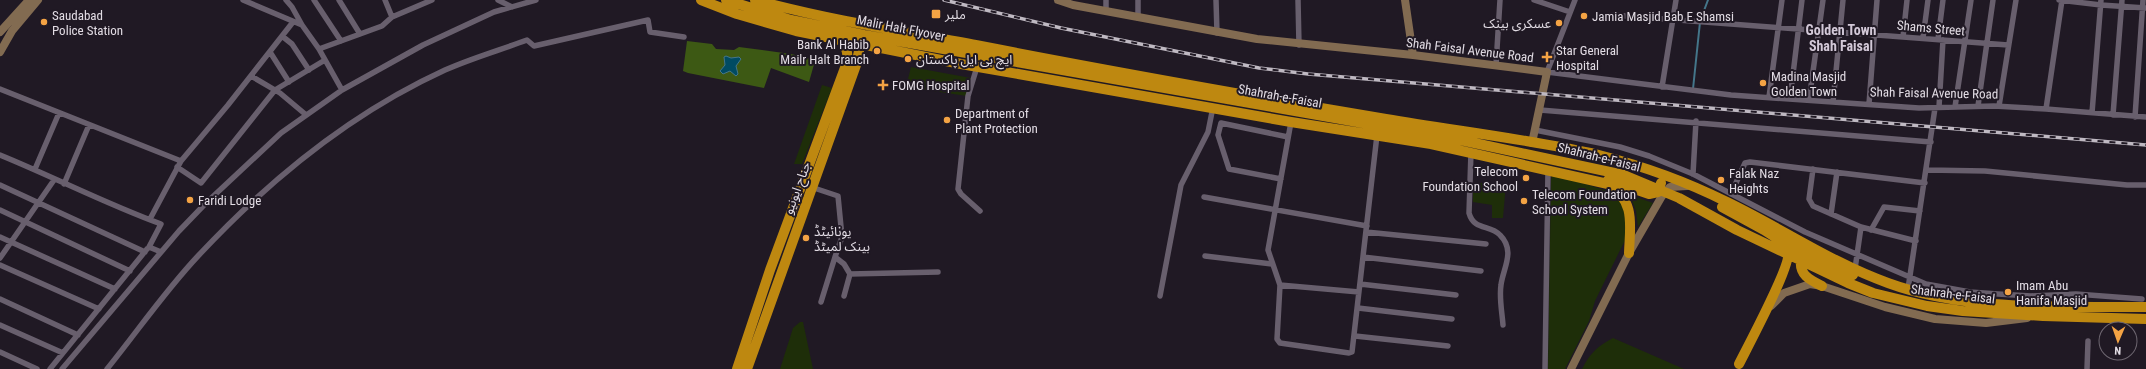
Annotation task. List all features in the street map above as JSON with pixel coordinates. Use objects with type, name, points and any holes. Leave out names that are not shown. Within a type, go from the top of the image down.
[{"type":"highway","points":[[701,0],[758,21],[859,44],[976,67],[1213,107],[1291,122],[1431,144],[1583,177],[1608,184],[1618,190],[1627,204],[1631,219],[1629,253]]},
{"type":"highway","name":"Malir Halt Flyover","points":[[726,0],[791,20],[1073,68]]},
{"type":"highway","name":"Malir Halt Flyover","points":[[755,0],[842,20],[904,31],[1073,68]]},
{"type":"highway","points":[[842,20],[855,36],[859,44]]},
{"type":"highway","points":[[899,51],[898,39],[904,31]]},
{"type":"highway","name":"جناح ایونیو","points":[[747,369],[848,60],[847,48],[838,39]]},
{"type":"highway","name":"جناح ایونیو","points":[[736,369],[770,270],[807,189],[856,65],[859,44]]},
{"type":"highway","name":"Shahrah-e-Faisal","points":[[1073,68],[1414,133],[1465,141],[1598,169],[1643,181],[1679,198],[1796,260],[1873,293],[1927,306],[2002,314],[2146,319]]},
{"type":"highway","name":"Shahrah-e-Faisal","points":[[1073,68],[1532,143],[1601,156],[1641,166],[1727,202],[1855,269],[1890,284],[1908,289],[1960,300],[1998,303],[2144,303]]},
{"type":"highway","points":[[1414,133],[1431,144]]},
{"type":"highway","points":[[1583,177],[1600,178],[1649,194],[1658,192],[1661,182],[1657,177],[1614,163],[1601,156]]},
{"type":"highway","points":[[1690,186],[1715,203],[1810,255],[1862,279],[1890,284]]},
{"type":"highway","points":[[1738,367],[1783,276],[1789,258],[1789,254],[1782,243],[1760,228]]},
{"type":"highway","points":[[1810,255],[1805,255],[1801,260],[1802,271],[1805,277],[1822,286]]},
{"type":"main road","points":[[0,32],[29,0]]},
{"type":"main road","points":[[0,52],[12,31],[38,0]]},
{"type":"main road","name":"Shah Faisal Avenue Road","points":[[1058,0],[1073,5],[1106,12],[1217,32],[1299,44],[1413,54],[1547,72]]},
{"type":"main road","points":[[1405,0],[1413,54]]},
{"type":"main road","points":[[1532,143],[1547,72]]},
{"type":"main road","points":[[1571,369],[1629,253],[1667,189],[1675,185],[1690,186]]},
{"type":"main road","points":[[1738,367],[1773,302],[1784,293],[1810,284],[1822,286],[1885,307],[1934,319],[1986,323],[2044,316]]},
{"type":"street","points":[[242,0],[302,25]]},
{"type":"street","points":[[286,0],[319,49],[342,90]]},
{"type":"street","points":[[314,0],[341,41]]},
{"type":"street","points":[[339,0],[360,34]]},
{"type":"street","points":[[385,0],[392,17]]},
{"type":"street","points":[[319,49],[382,26],[392,17],[432,0]]},
{"type":"street","points":[[498,0],[512,7]]},
{"type":"street","points":[[62,369],[161,252],[205,204],[281,133],[305,114],[342,90],[423,45],[494,12],[536,0]]},
{"type":"street","points":[[1106,0],[1106,12]]},
{"type":"street","points":[[1138,0],[1138,18]]},
{"type":"street","points":[[1216,0],[1217,32]]},
{"type":"street","points":[[1298,0],[1299,44]]},
{"type":"street","points":[[1496,65],[1500,0]]},
{"type":"street","points":[[1534,0],[1570,12]]},
{"type":"street","points":[[1547,72],[1575,0]]},
{"type":"street","points":[[1662,86],[1676,0]]},
{"type":"street","points":[[1769,98],[1782,0]]},
{"type":"street","points":[[1790,99],[1802,0]]},
{"type":"street","points":[[1809,100],[1823,0]]},
{"type":"street","points":[[1834,102],[1843,0]]},
{"type":"street","points":[[1869,104],[1876,34],[1877,0]]},
{"type":"street","points":[[1903,37],[1907,0]]},
{"type":"street","points":[[1923,38],[1928,0]]},
{"type":"street","points":[[1908,289],[1937,107],[1943,0]]},
{"type":"street","points":[[1955,107],[1971,0]]},
{"type":"street","points":[[1978,106],[1993,0]]},
{"type":"street","points":[[1999,106],[2016,0]]},
{"type":"street","points":[[2046,109],[2061,0],[2122,3],[2144,7]]},
{"type":"street","points":[[2135,116],[2144,7],[2143,0]]},
{"type":"street","points":[[2092,113],[2101,3]]},
{"type":"street","points":[[2113,115],[2122,3]]},
{"type":"street","name":"Shams Street","points":[[1612,15],[2008,45]]},
{"type":"street","points":[[107,369],[198,257],[269,187],[328,139],[389,100],[445,70],[527,40],[534,46],[648,20],[650,32],[684,37]]},
{"type":"street","points":[[150,219],[181,161],[294,22]]},
{"type":"street","points":[[282,36],[292,44],[309,70]]},
{"type":"street","points":[[270,52],[289,82]]},
{"type":"street","points":[[177,167],[201,183],[275,90],[325,60]]},
{"type":"street","points":[[976,67],[968,96],[958,189],[961,194],[980,211]]},
{"type":"street","name":"Shah Faisal Avenue Road","points":[[1547,72],[1769,98],[1937,107],[1999,106],[2146,118]]},
{"type":"street","points":[[251,76],[275,90],[305,114]]},
{"type":"street","points":[[0,89],[181,161]]},
{"type":"street","points":[[1160,296],[1181,185],[1208,132],[1213,107]]},
{"type":"street","points":[[1540,110],[1931,142]]},
{"type":"street","points":[[35,169],[59,113]]},
{"type":"street","points":[[1291,122],[1268,250],[1280,285],[1277,339],[1280,343],[1349,353],[1353,349],[1377,135]]},
{"type":"street","points":[[1693,174],[1696,122]]},
{"type":"street","points":[[1281,179],[1230,170],[1218,135],[1221,123],[1288,137]]},
{"type":"street","points":[[64,184],[89,125]]},
{"type":"street","points":[[1535,130],[1620,147],[1649,156],[1693,174],[1730,194],[1857,256],[1926,284],[1970,292],[2031,296],[2076,294],[2144,303]]},
{"type":"street","points":[[1471,152],[1471,219],[1478,226],[1500,234],[1505,243],[1507,253],[1508,264],[1501,285],[1503,325]]},
{"type":"street","points":[[0,155],[35,169],[54,180],[161,224],[147,249],[50,369]]},
{"type":"street","points":[[1730,194],[1745,163],[1925,182]]},
{"type":"street","points":[[1545,369],[1548,169]]},
{"type":"street","points":[[1813,169],[1809,199],[1811,204],[1861,228],[1916,241]]},
{"type":"street","points":[[1927,170],[1985,171],[2127,185],[2146,185]]},
{"type":"street","points":[[1831,214],[1837,172]]},
{"type":"street","points":[[0,258],[10,242],[40,203],[54,180]]},
{"type":"street","points":[[0,185],[147,249],[161,252]]},
{"type":"street","points":[[807,189],[838,196],[842,237],[821,302]]},
{"type":"street","points":[[1204,196],[1367,229],[1486,244]]},
{"type":"street","points":[[1871,230],[1884,207],[1920,211]]},
{"type":"street","points":[[0,210],[130,271]]},
{"type":"street","points":[[1855,269],[1861,228]]},
{"type":"street","points":[[0,237],[115,289]]},
{"type":"street","points":[[1206,256],[1272,264]]},
{"type":"street","points":[[836,257],[844,264],[850,274],[844,296]]},
{"type":"street","points":[[1364,257],[1481,271]]},
{"type":"street","points":[[0,265],[99,308]]},
{"type":"street","points":[[850,274],[938,272]]},
{"type":"street","points":[[1360,284],[1456,295]]},
{"type":"street","points":[[1280,285],[1360,292]]},
{"type":"street","points":[[0,299],[78,335]]},
{"type":"street","points":[[1358,308],[1452,319]]},
{"type":"street","points":[[0,325],[63,353]]},
{"type":"street","points":[[1354,336],[1448,346]]},
{"type":"street","points":[[2087,369],[2088,341]]},
{"type":"street","points":[[0,352],[37,369]]},
{"type":"green space","points":[[687,41],[712,44],[716,49],[734,50],[739,47],[791,54],[815,61],[809,82],[771,68],[764,88],[683,71]]},
{"type":"green space","points":[[911,67],[971,78],[967,96],[906,87]]},
{"type":"green space","points":[[822,85],[832,88],[802,164],[794,164]]},
{"type":"green space","points":[[1553,174],[1614,193],[1621,198],[1626,215],[1628,234],[1595,301],[1589,321],[1565,369],[1548,369],[1551,179]]},
{"type":"green space","points":[[1473,183],[1506,183],[1503,218],[1492,218],[1492,205],[1473,202]]},
{"type":"green space","points":[[1630,195],[1653,203],[1638,227],[1636,211]]},
{"type":"green space","points":[[800,322],[803,322],[813,369],[780,369],[793,328]]},
{"type":"green space","points":[[1613,338],[1684,369],[1582,369],[1595,350]]},
{"type":"water","points":[[726,56],[731,58],[739,57],[741,59],[736,66],[738,74],[736,76],[730,71],[723,74],[720,71],[725,65],[724,57]]},
{"type":"waterway","points":[[1702,16],[1708,0]]},
{"type":"waterway","points":[[1693,89],[1700,22]]},
{"type":"railway","points":[[944,0],[1061,28],[1259,68],[1308,74],[2146,145]]},
{"type":"place","name":"ملیر","points":[[936,14]]},
{"type":"place","name":"Jamia Masjid Bab E Shamsi","points":[[1584,16]]},
{"type":"place","name":"Saudabad Police Station","points":[[44,22]]},
{"type":"place","name":"عسکری بینک","points":[[1559,23]]},
{"type":"place","name":"Bank Al Habib Mailr Halt Branch","points":[[877,51]]},
{"type":"place","name":"Star General Hospital","points":[[1547,57]]},
{"type":"place","name":"ایچ بی ایل پاکستان","points":[[908,59]]},
{"type":"place","name":"Madina Masjid Golden Town","points":[[1763,83]]},
{"type":"place","name":"FOMG Hospital","points":[[883,85]]},
{"type":"place","name":"Department of Plant Protection","points":[[947,120]]},
{"type":"place","name":"Telecom Foundation School","points":[[1526,178]]},
{"type":"place","name":"Falak Naz Heights","points":[[1721,180]]},
{"type":"place","name":"Faridi Lodge","points":[[190,200]]},
{"type":"place","name":"Telecom Foundation School System","points":[[1524,201]]},
{"type":"place","name":"یونائیٹڈ بینک لمیٹڈ","points":[[806,238]]},
{"type":"place","name":"Imam Abu Hanifa Masjid","points":[[2008,292]]},
{"type":"district","name":"Golden Town Shah Faisal","points":[[1841,38]]}]
